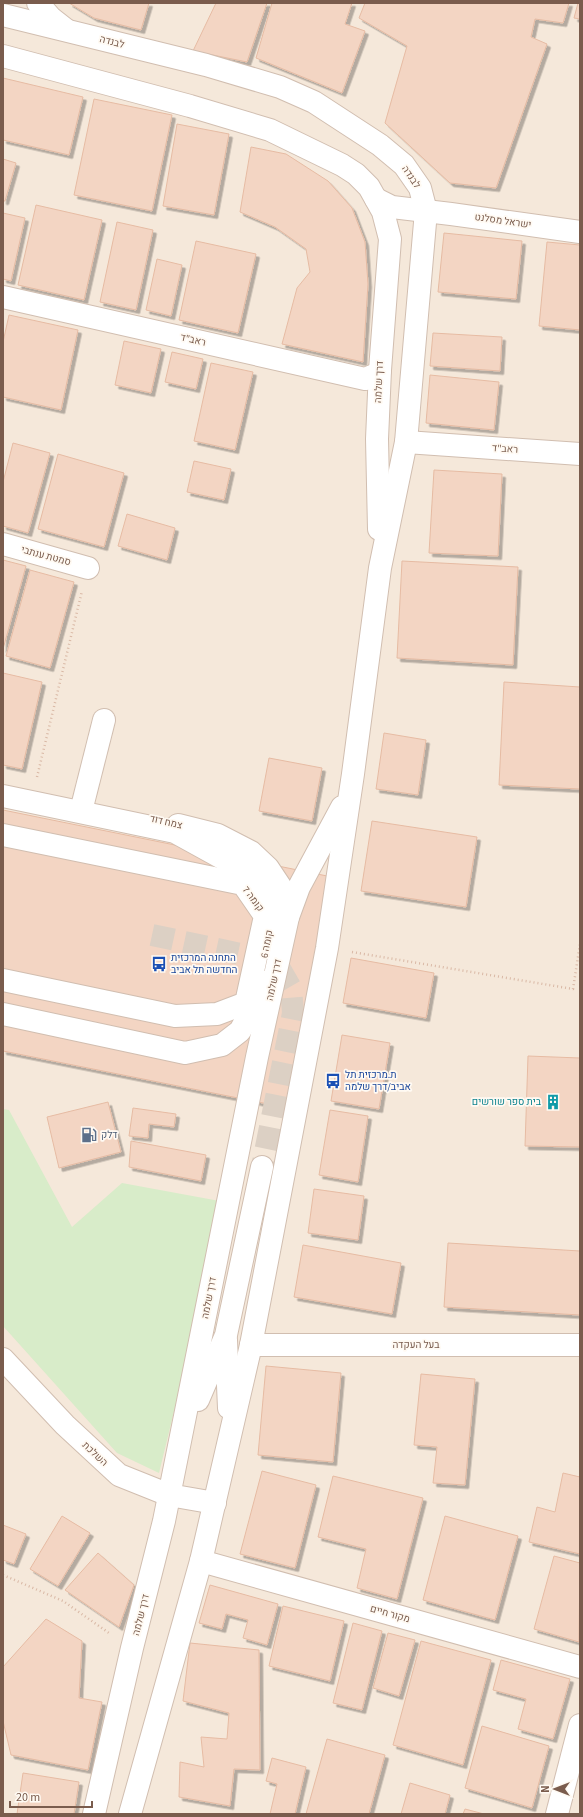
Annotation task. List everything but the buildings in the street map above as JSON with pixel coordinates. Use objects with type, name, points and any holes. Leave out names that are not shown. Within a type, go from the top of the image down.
[{"type":"street","points":[[3,7],[5,3]]},
{"type":"street","points":[[38,3],[51,18],[72,32]]},
{"type":"street","name":"לבנדה","points":[[3,15],[206,66],[280,87],[314,102],[374,141],[404,165],[420,188],[426,211]]},
{"type":"street","points":[[3,56],[190,106],[270,130],[342,165],[356,174],[369,187],[376,199],[384,205],[392,208],[426,211]]},
{"type":"street","name":"דרך שלמה","points":[[376,199],[385,218],[390,239],[380,370],[377,439],[380,568]]},
{"type":"street","name":"ישראל מסלנט","points":[[426,211],[580,232]]},
{"type":"street","name":"דרך שלמה","points":[[132,1814],[215,1503],[251,1345],[327,948],[350,792],[380,568],[406,442],[426,211]]},
{"type":"street","name":"ראב\"ד","points":[[3,298],[365,379],[377,374],[380,370]]},
{"type":"street","name":"ראב\"ד","points":[[406,442],[580,454]]},
{"type":"street","name":"סמטת ענתבי","points":[[3,544],[88,568]]},
{"type":"street","points":[[83,803],[104,720]]},
{"type":"street","name":"צמח דוד","points":[[3,785],[218,834],[251,852],[268,868],[280,886],[288,917]]},
{"type":"street","name":"דרך שלמה","points":[[95,1809],[132,1648],[170,1495],[256,1065],[288,917],[299,887],[350,792]]},
{"type":"street","name":"קומה 6","points":[[3,796],[175,832],[244,870],[258,882],[272,918],[256,1002],[240,1031],[222,1045],[185,1053],[3,1014]]},
{"type":"street","name":"קומה 7","points":[[3,835],[243,884],[265,916],[246,1003],[217,1014],[175,1016],[3,980]]},
{"type":"street","points":[[181,1438],[226,1335],[262,1167]]},
{"type":"street","points":[[226,1335],[230,1437]]},
{"type":"street","name":"בעל העקדה","points":[[251,1345],[580,1345]]},
{"type":"street","name":"השלכת","points":[[3,1359],[65,1425],[119,1475],[170,1495],[215,1503]]},
{"type":"street","name":"מקור חיים","points":[[200,1561],[580,1666]]},
{"type":"street","points":[[557,1814],[580,1725]]},
{"type":"street","points":[[95,1809],[132,1814]]},
{"type":"path","points":[[33,793],[88,568]]},
{"type":"path","points":[[327,948],[573,989],[580,944]]},
{"type":"path","points":[[3,1575],[63,1601],[132,1648]]},
{"type":"shaded area","points":[[3,3],[580,3],[580,1814],[3,1814]]},
{"type":"green space","points":[[3,1109],[9,1110],[72,1227],[122,1183],[225,1202],[159,1473],[117,1453],[3,1326]]},
{"type":"tunnel","points":[[152,935],[250,956],[279,967],[291,988],[293,1013],[262,1167]]},
{"type":"place","name":"התחנה המרכזית החדשה תל אביב","points":[[159,964]]},
{"type":"place","name":"ת.מרכזית תל אביב/דרך שלמה","points":[[333,1081]]},
{"type":"place","name":"בית ספר שורשים","points":[[553,1102]]},
{"type":"place","name":"דלק","points":[[89,1135]]}]
